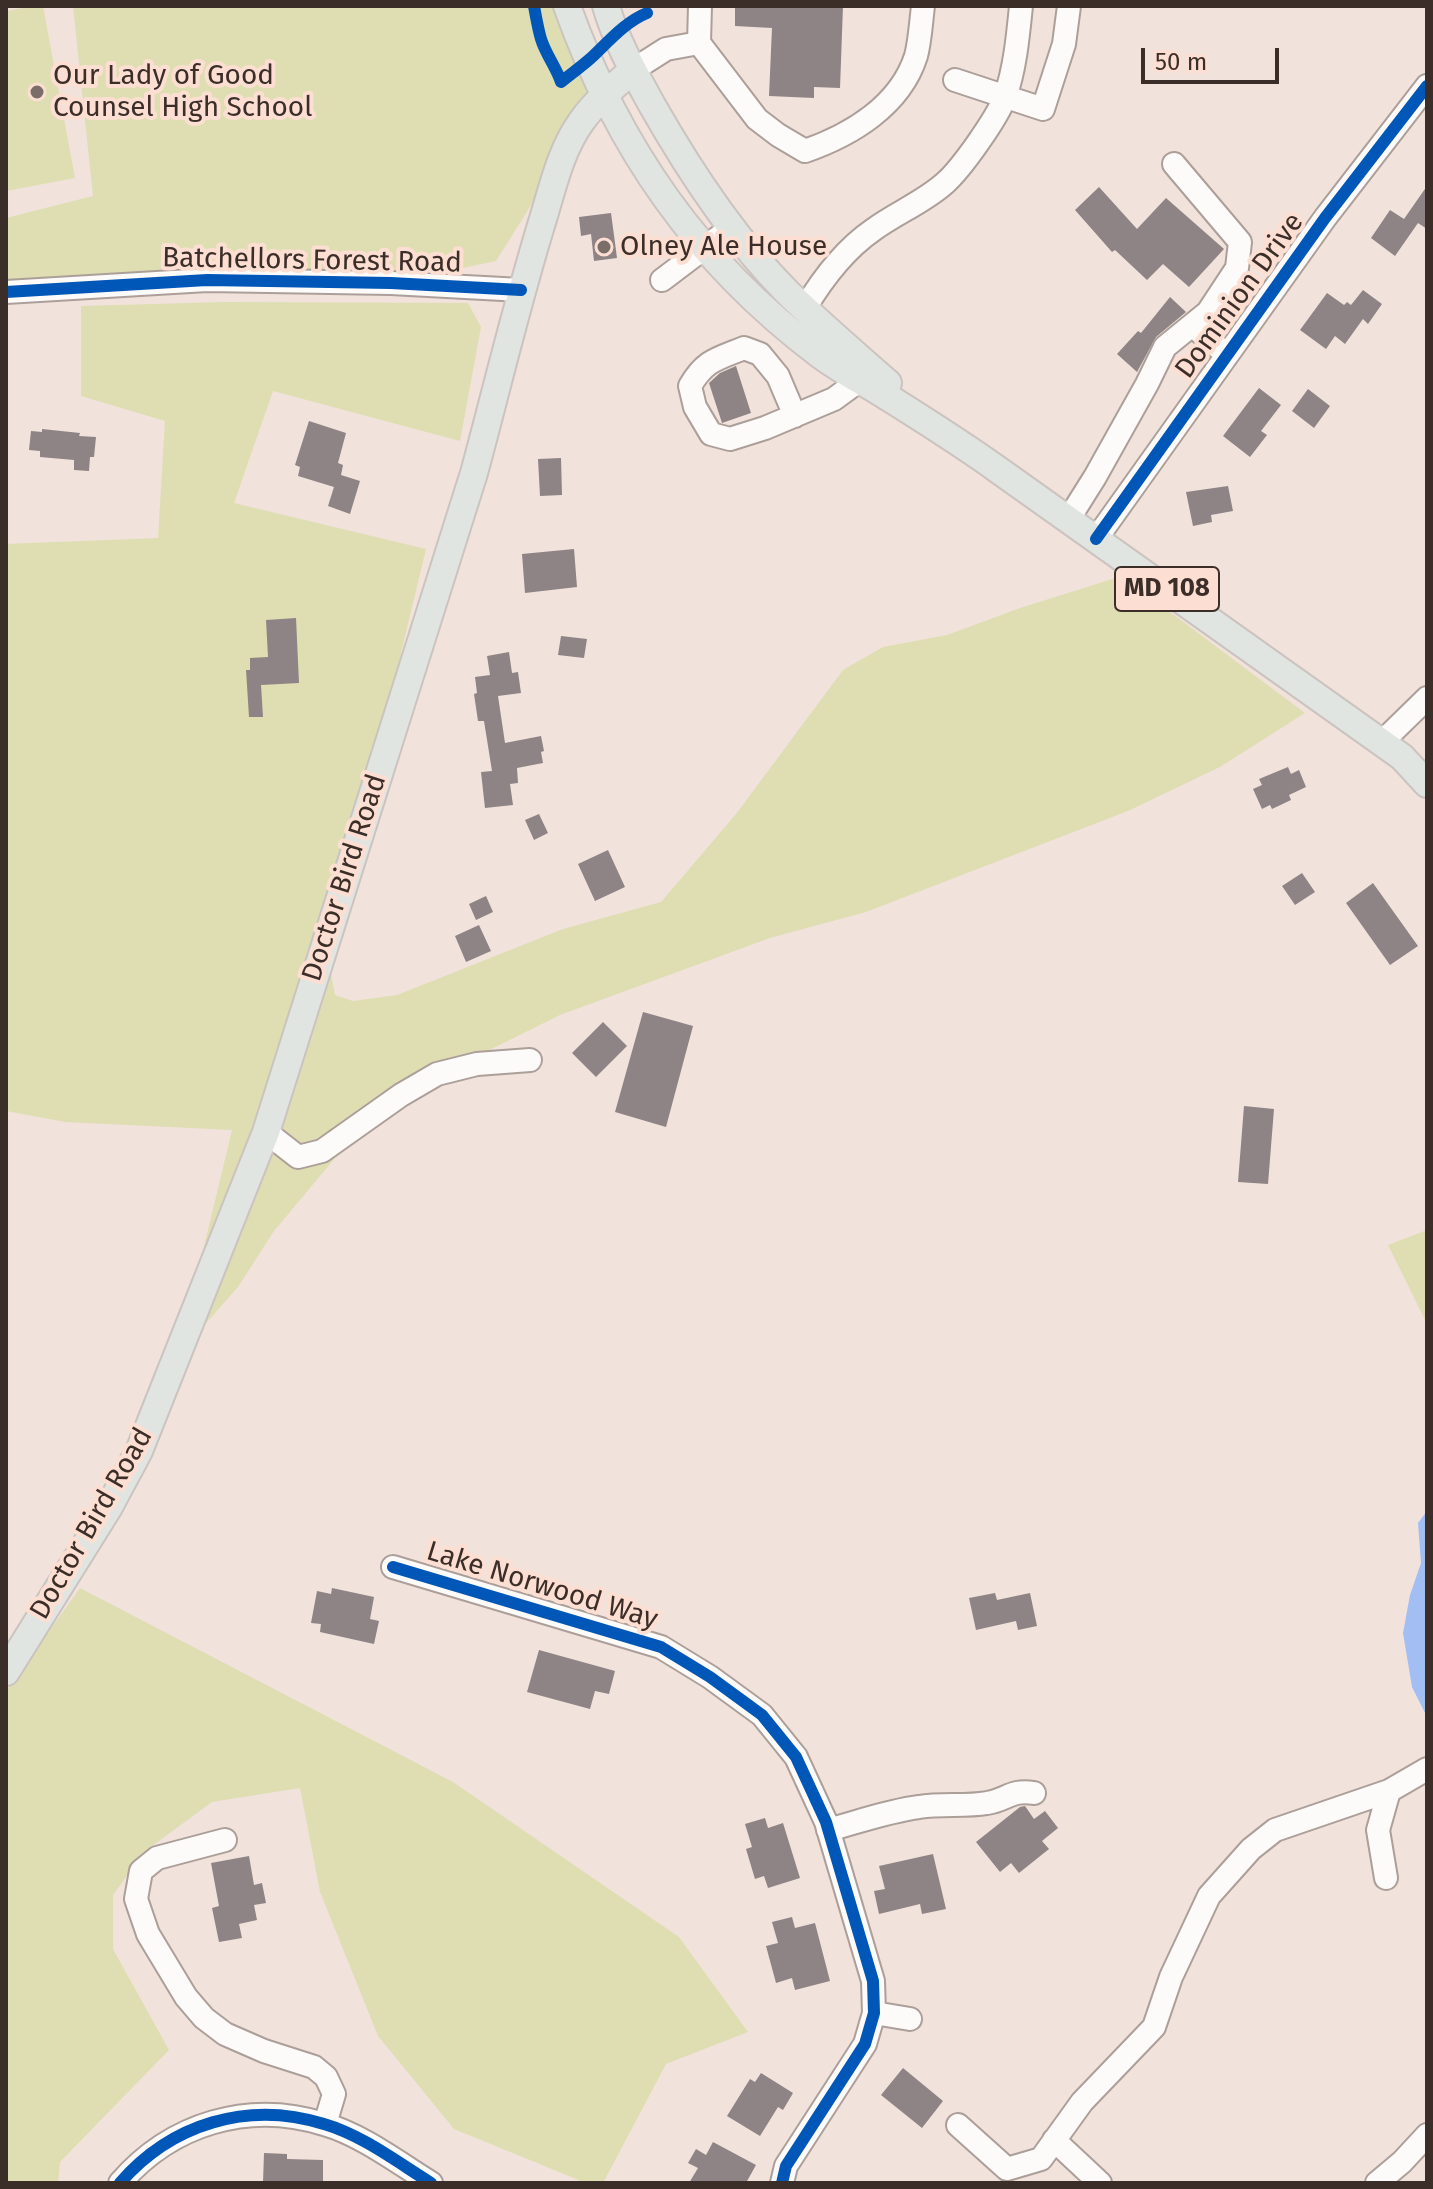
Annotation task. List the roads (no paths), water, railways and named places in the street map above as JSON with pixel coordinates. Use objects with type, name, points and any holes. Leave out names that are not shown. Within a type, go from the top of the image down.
[{"type":"main road","name":"MD 108","points":[[567,6],[604,95],[658,188],[706,248],[768,314],[822,356],[952,437],[1382,742],[1402,757],[1427,784]]},
{"type":"main road","name":"MD 108","points":[[606,6],[633,70],[676,145],[750,251],[836,338],[952,437]]},
{"type":"main road","name":"Doctor Bird Road","points":[[6,1672],[109,1507],[139,1451],[266,1132],[474,473],[521,290],[562,157],[580,123],[604,95],[633,70]]},
{"type":"street","points":[[700,6],[699,43],[757,119],[805,151],[849,133],[892,97],[916,55],[923,6]]},
{"type":"street","points":[[805,308],[832,267],[850,248],[945,183],[963,163],[1005,98],[1021,6]]},
{"type":"street","points":[[955,80],[1043,109],[1064,44],[1069,6]]},
{"type":"street","points":[[633,70],[666,49],[699,43]]},
{"type":"street","name":"Dominion Drive","points":[[1096,539],[1325,218],[1427,86]]},
{"type":"street","points":[[1068,520],[1095,477],[1165,347],[1208,312],[1237,268],[1240,242],[1174,164]]},
{"type":"street","points":[[662,280],[732,227]]},
{"type":"street","name":"Batchellors Forest Road","points":[[6,292],[207,280],[391,283],[521,290]]},
{"type":"street","points":[[1193,326],[1227,355]]},
{"type":"street","points":[[795,416],[778,376],[760,354],[744,348],[712,360],[699,370],[690,386],[695,407],[711,434],[730,439],[795,416],[834,399],[860,380]]},
{"type":"street","points":[[1382,742],[1427,698]]},
{"type":"street","points":[[266,1132],[298,1157],[313,1155],[437,1074],[477,1064],[530,1060]]},
{"type":"street","name":"Lake Norwood Way","points":[[393,1567],[661,1647],[710,1677],[762,1715],[796,1757],[828,1830],[873,1981],[874,2013],[865,2044],[786,2166],[782,2183]]},
{"type":"street","points":[[958,2125],[1007,2169],[1041,2159],[1082,2102],[1154,2027],[1171,1977],[1209,1896],[1251,1849],[1275,1830],[1389,1791],[1427,1769]]},
{"type":"street","points":[[828,1830],[915,1807],[991,1803],[1021,1791],[1034,1793]]},
{"type":"street","points":[[1386,1878],[1378,1830],[1389,1791]]},
{"type":"street","points":[[225,1840],[157,1858],[141,1871],[136,1899],[148,1934],[186,1997],[204,2018],[225,2034],[314,2067],[326,2077],[334,2094],[325,2124]]},
{"type":"street","points":[[874,2013],[910,2019]]},
{"type":"street","points":[[120,2183],[137,2163],[165,2142],[201,2125],[245,2115],[283,2115],[325,2124],[362,2141],[431,2183]]},
{"type":"street","points":[[1377,2183],[1427,2135]]},
{"type":"street","points":[[1054,2140],[1100,2183]]},
{"type":"water","points":[[1427,1511],[1427,1717],[1412,1687],[1403,1633],[1410,1595],[1421,1563],[1418,1523]]},
{"type":"place","name":"Our Lady of Good Counsel High School","points":[[37,92]]},
{"type":"place","name":"Olney Ale House","points":[[604,247]]}]
